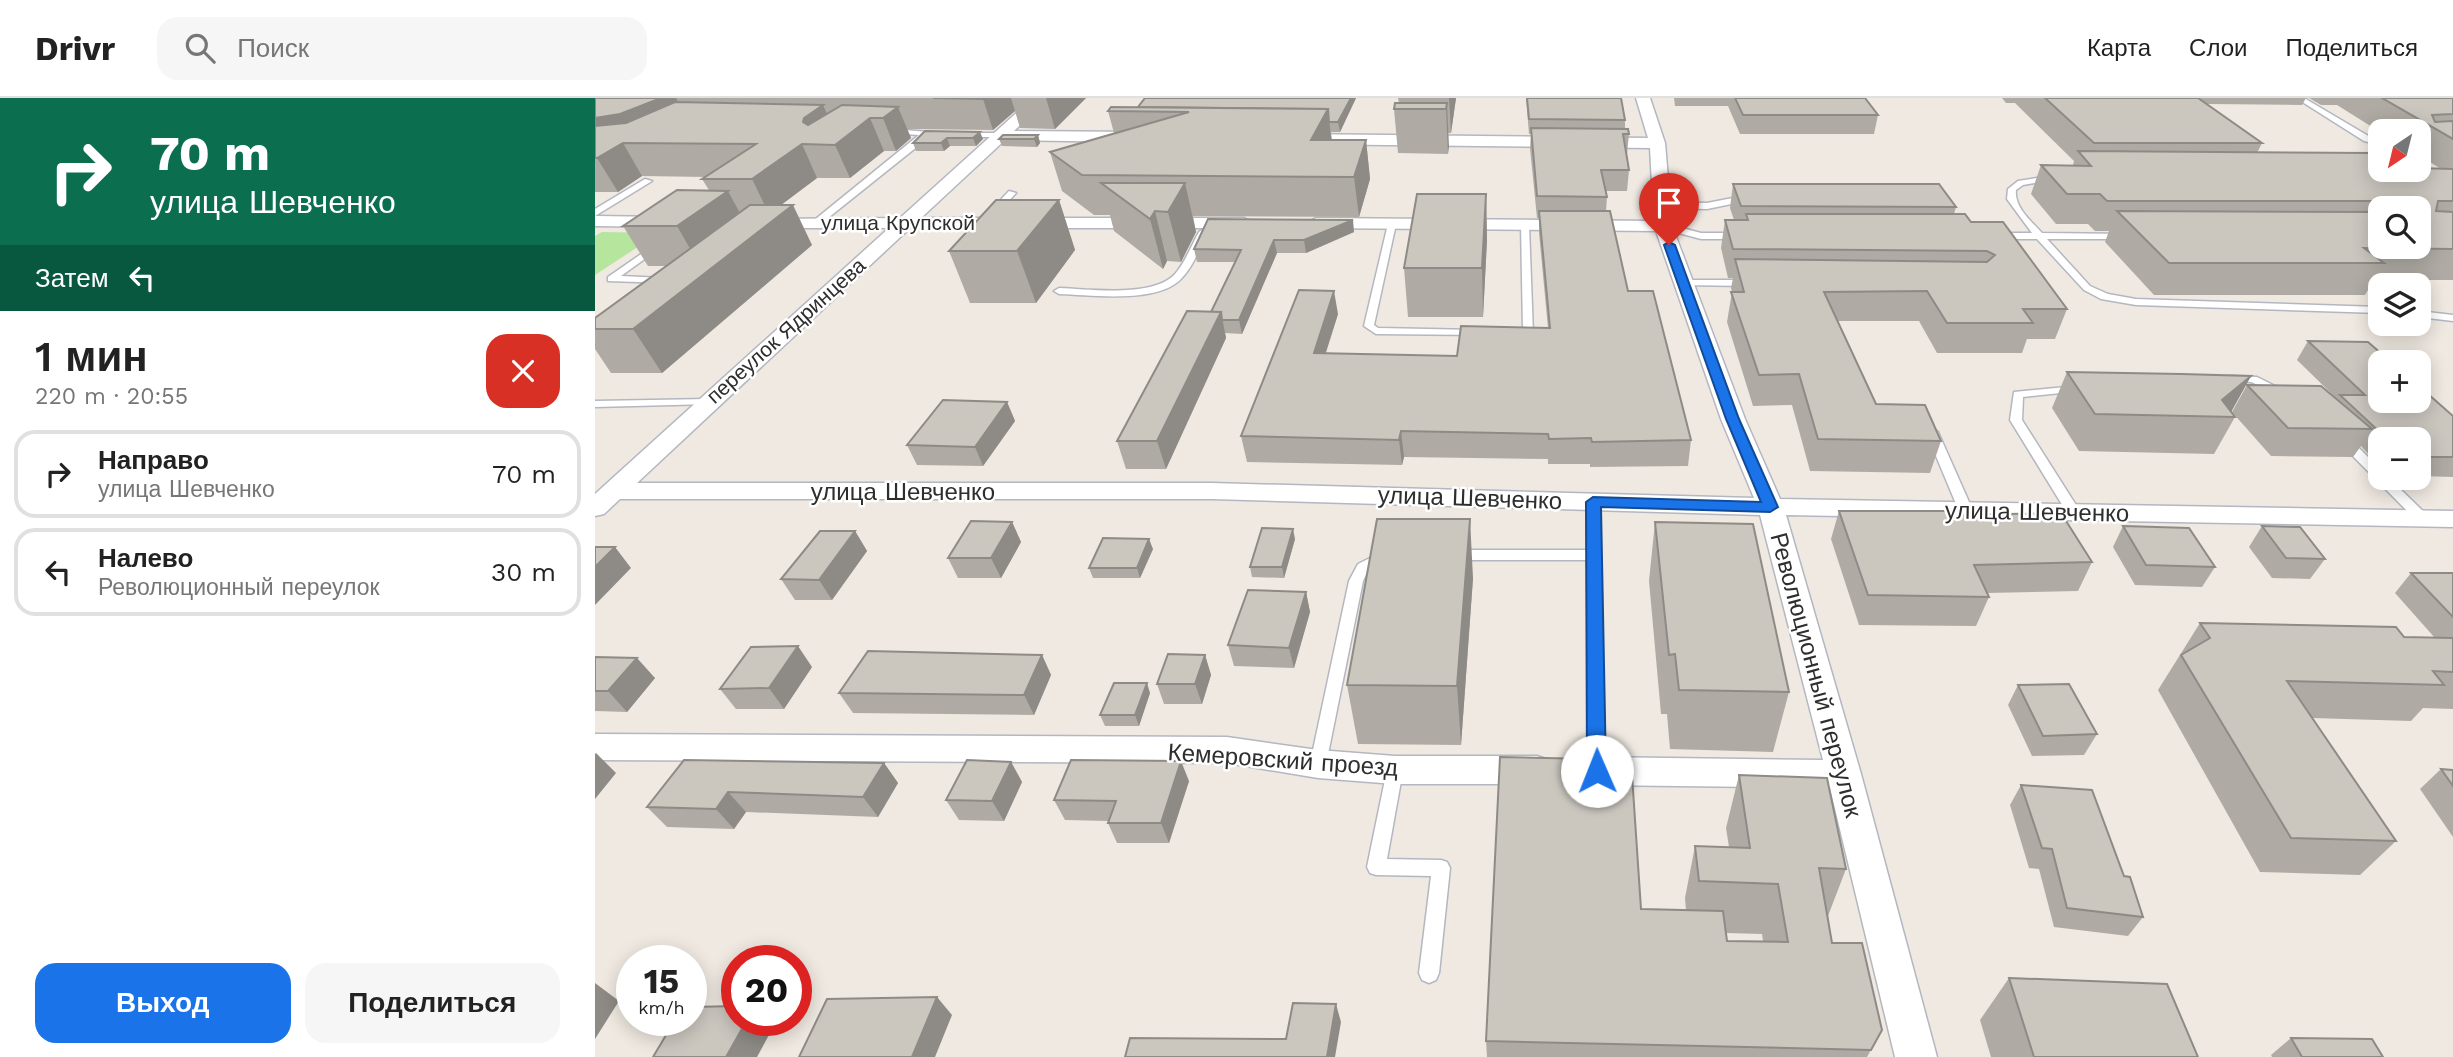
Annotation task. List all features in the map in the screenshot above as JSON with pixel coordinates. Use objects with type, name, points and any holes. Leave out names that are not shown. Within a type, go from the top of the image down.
[{"type":"street","name":"переулок Ядринцева","points":[[604,500],[1041,98]]},
{"type":"street","name":"Революционный переулок","points":[[1643,98],[1657,143],[1664,215],[1682,283],[1733,419],[1770,507],[1844,774],[1916,1057]]},
{"type":"street","points":[[1000,135],[1153,137]]},
{"type":"street","points":[[1279,139],[1657,143]]},
{"type":"street","points":[[1300,223],[1525,225],[1664,215]]},
{"type":"street","points":[[595,221],[689,222]]},
{"type":"street","name":"улица Крупской","points":[[740,223],[984,223],[1008,228],[1261,223]]},
{"type":"street","name":"улица Шевченко","points":[[604,500],[1212,491],[1770,507],[2453,519]]},
{"type":"street","name":"Кемеровский проезд","points":[[595,747],[1227,750],[1318,764],[1395,770],[1844,774]]},
{"type":"lane","points":[[2299,98],[2368,139]]},
{"type":"lane","points":[[880,131],[1000,135]]},
{"type":"lane","points":[[815,224],[920,140],[923,134]]},
{"type":"lane","points":[[2071,175],[2021,183],[2012,188],[2011,199],[2037,236],[2087,288],[2105,297],[2136,302],[2368,310]]},
{"type":"lane","points":[[595,213],[649,181]]},
{"type":"lane","points":[[984,223],[1012,193]]},
{"type":"lane","points":[[1664,215],[1756,198]]},
{"type":"lane","points":[[1664,215],[1701,236],[1755,236]]},
{"type":"lane","points":[[1059,291],[1143,291],[1163,287],[1177,278],[1208,223]]},
{"type":"lane","points":[[1392,224],[1369,326],[1376,331],[1487,333]]},
{"type":"lane","points":[[1500,333],[1528,334],[1525,225]]},
{"type":"lane","points":[[1983,236],[2133,236]]},
{"type":"lane","points":[[667,239],[611,279],[673,281]]},
{"type":"lane","points":[[1682,283],[1763,284]]},
{"type":"lane","points":[[2431,315],[2453,318]]},
{"type":"lane","points":[[2222,378],[2253,379],[2298,400]]},
{"type":"lane","points":[[2074,513],[2016,420],[2018,394],[2078,389]]},
{"type":"lane","points":[[595,404],[708,402]]},
{"type":"lane","points":[[1917,425],[1934,433],[1966,511]]},
{"type":"lane","points":[[2336,432],[2368,464]]},
{"type":"lane","points":[[2394,490],[2423,519]]},
{"type":"lane","points":[[1593,502],[1597,771]]},
{"type":"lane","points":[[1318,764],[1356,581],[1363,566],[1384,555],[1397,555]]},
{"type":"lane","points":[[1436,555],[1594,555]]},
{"type":"lane","points":[[1395,770],[1376,867],[1441,868],[1429,973]]},
{"type":"green space","points":[[602,232],[659,233],[595,275],[595,236]]},
{"type":"building","points":[[595,98],[661,98],[620,114],[595,118]]},
{"type":"building","points":[[1145,98],[1351,98],[1338,122],[1329,122],[1328,109],[1138,107]]},
{"type":"building","points":[[1527,98],[1621,98],[1625,120],[1529,119]]},
{"type":"building","points":[[1735,98],[1865,98],[1878,115],[1743,115]]},
{"type":"building","points":[[2045,98],[2198,98],[2262,143],[2094,143]]},
{"type":"building","points":[[2382,98],[2453,98],[2453,114],[2432,115],[2435,122],[2453,121],[2453,139],[2431,126],[2431,119],[2418,119]]},
{"type":"building","points":[[675,102],[823,105],[804,118],[803,122],[808,125],[842,105],[898,107],[883,118],[870,118],[835,145],[802,144],[752,179],[702,179],[756,144],[623,143],[595,158],[595,126],[626,123]]},
{"type":"building","points":[[1395,103],[1447,103],[1446,109],[1394,109]]},
{"type":"building","points":[[1111,107],[1328,109],[1311,140],[1366,140],[1354,177],[1082,175],[1050,152],[1189,112],[1108,111]]},
{"type":"building","points":[[1531,128],[1628,129],[1629,134],[1623,134],[1629,170],[1601,170],[1607,197],[1537,196]]},
{"type":"building","points":[[925,131],[980,132],[973,138],[947,138],[941,143],[913,143]]},
{"type":"building","points":[[1003,135],[1038,135],[1034,139],[999,139]]},
{"type":"building","points":[[2078,151],[2368,153],[2368,182],[2431,182],[2431,168],[2453,169],[2453,201],[2438,201],[2436,211],[2453,212],[2453,249],[2431,249],[2431,196],[2368,196],[2368,201],[2107,201],[2100,194],[2067,194],[2041,165],[2091,166]]},
{"type":"building","points":[[1101,183],[1185,183],[1168,212],[1155,211],[1150,219]]},
{"type":"building","points":[[1733,184],[1939,184],[1956,207],[1741,206]]},
{"type":"building","points":[[677,190],[728,191],[677,226],[623,226]]},
{"type":"building","points":[[1417,194],[1486,194],[1482,268],[1404,268]]},
{"type":"building","points":[[996,200],[1059,200],[1017,251],[949,251]]},
{"type":"building","points":[[750,205],[793,205],[633,329],[595,329],[595,318]]},
{"type":"building","points":[[1539,211],[1610,211],[1628,291],[1653,291],[1691,440],[1592,442],[1591,438],[1549,439],[1548,434],[1401,431],[1399,440],[1241,436],[1299,290],[1334,291],[1314,353],[1457,356],[1461,326],[1550,328]]},
{"type":"building","points":[[2117,211],[2368,212],[2368,248],[2364,248],[2368,251],[2368,259],[2379,259],[2384,263],[2169,263]]},
{"type":"building","points":[[1746,214],[1965,214],[1971,222],[2003,222],[2067,309],[2023,309],[2033,323],[1947,323],[1927,291],[1824,292],[1876,404],[1925,405],[1941,441],[1818,439],[1799,374],[1759,375],[1731,292],[1744,292],[1735,259],[1987,262],[1995,255],[1987,251],[1733,249],[1725,220],[1748,220]]},
{"type":"building","points":[[1208,219],[1353,220],[1304,240],[1274,240],[1239,320],[1222,320],[1221,312],[1211,312],[1241,250],[1194,249]]},
{"type":"building","points":[[1187,311],[1221,312],[1157,441],[1117,441]]},
{"type":"building","points":[[2308,341],[2368,342],[2377,350],[2368,350],[2368,413],[2431,413],[2431,397],[2453,416],[2453,457],[2431,457],[2431,427],[2374,427],[2340,395],[2365,395]]},
{"type":"building","points":[[2067,372],[2251,376],[2222,400],[2235,417],[2095,414]]},
{"type":"building","points":[[2247,385],[2321,386],[2370,427],[2368,429],[2288,428]]},
{"type":"building","points":[[943,400],[1007,402],[975,447],[907,445]]},
{"type":"building","points":[[1839,511],[1949,511],[1951,515],[2061,513],[2092,562],[1974,565],[1989,597],[1868,595]]},
{"type":"building","points":[[1377,519],[1470,519],[1457,686],[1347,685]]},
{"type":"building","points":[[971,521],[1012,522],[991,558],[948,558]]},
{"type":"building","points":[[1655,522],[1753,524],[1789,692],[1679,690],[1675,654],[1669,655]]},
{"type":"building","points":[[2123,526],[2189,528],[2215,567],[2146,565]]},
{"type":"building","points":[[2262,526],[2300,527],[2325,559],[2286,558]]},
{"type":"building","points":[[1262,528],[1293,529],[1282,567],[1250,567]]},
{"type":"building","points":[[820,531],[855,531],[819,580],[781,579]]},
{"type":"building","points":[[1103,538],[1149,539],[1137,568],[1089,568]]},
{"type":"building","points":[[595,547],[615,547],[595,567]]},
{"type":"building","points":[[2411,573],[2453,573],[2453,617]]},
{"type":"building","points":[[1248,590],[1306,592],[1289,648],[1228,645]]},
{"type":"building","points":[[2200,623],[2396,627],[2404,637],[2453,638],[2453,672],[2433,671],[2444,685],[2287,681],[2396,841],[2291,838],[2181,655],[2210,638]]},
{"type":"building","points":[[798,646],[769,688],[720,689],[751,647]]},
{"type":"building","points":[[868,651],[1042,655],[1024,695],[839,693]]},
{"type":"building","points":[[1168,654],[1205,655],[1195,684],[1157,684]]},
{"type":"building","points":[[595,657],[637,658],[608,691],[595,691]]},
{"type":"building","points":[[1114,683],[1147,683],[1135,715],[1100,715]]},
{"type":"building","points":[[2069,684],[2097,734],[2043,736],[2018,685]]},
{"type":"building","points":[[1500,757],[1631,760],[1641,909],[1723,911],[1727,941],[1788,942],[1778,884],[1699,881],[1695,846],[1750,848],[1739,775],[1827,778],[1846,869],[1819,868],[1832,943],[1862,943],[1882,1030],[1871,1050],[1486,1041]]},
{"type":"building","points":[[684,760],[884,763],[863,797],[728,792],[716,809],[647,807]]},
{"type":"building","points":[[967,760],[1011,762],[992,801],[946,800]]},
{"type":"building","points":[[1071,760],[1181,761],[1161,823],[1108,823],[1116,801],[1054,800]]},
{"type":"building","points":[[2441,769],[2453,770],[2453,786]]},
{"type":"building","points":[[2021,785],[2092,790],[2124,876],[2130,877],[2143,917],[2067,908],[2052,849],[2042,848]]},
{"type":"building","points":[[2009,978],[2167,984],[2198,1057],[2034,1057]]},
{"type":"building","points":[[937,997],[912,1057],[799,1057],[809,1036],[812,1036],[812,1030],[827,999]]},
{"type":"building","points":[[1293,1003],[1336,1004],[1327,1057],[1125,1057],[1130,1038],[1286,1039]]},
{"type":"building","points":[[721,1006],[721,1036],[738,1036],[726,1057],[653,1057],[665,1036],[707,1036],[707,1007]]},
{"type":"building","points":[[2291,1038],[2372,1039],[2383,1057],[2302,1057]]},
{"type":"route","points":[[1597,771],[1593,502],[1770,507],[1733,419],[1669,245]]}]
